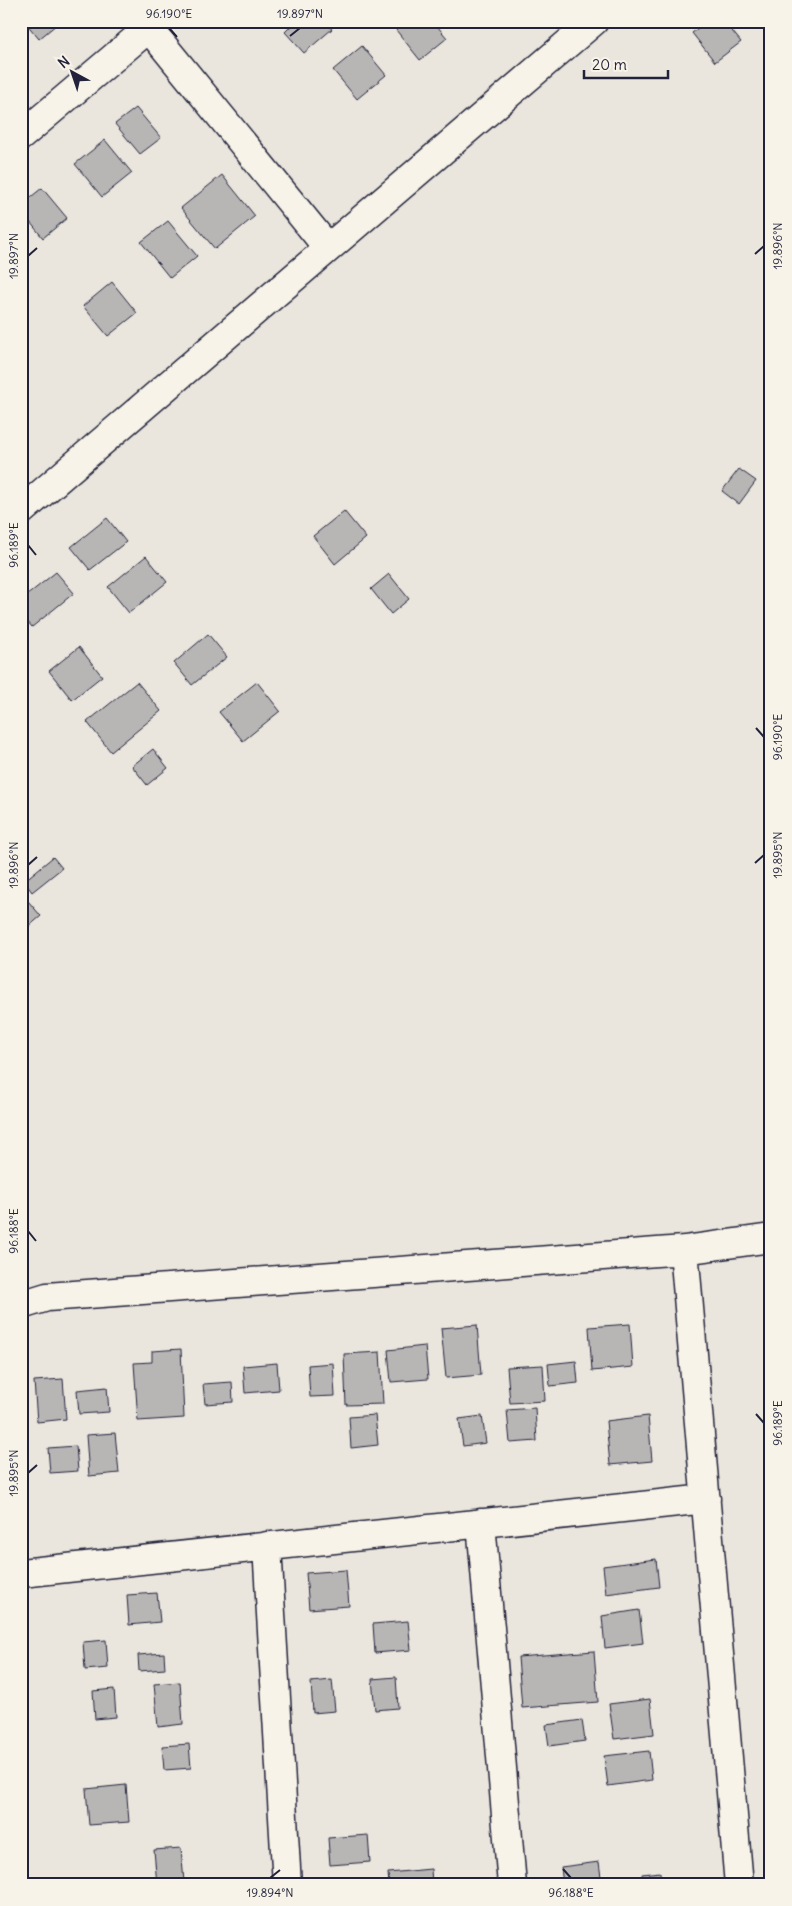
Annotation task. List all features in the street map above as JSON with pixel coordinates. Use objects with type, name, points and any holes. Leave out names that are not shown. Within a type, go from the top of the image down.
[{"type":"street","points":[[21,511],[594,21]]},
{"type":"street","points":[[21,136],[150,24],[328,248]]},
{"type":"street","points":[[21,1305],[47,1297],[684,1250],[771,1238]]},
{"type":"street","points":[[684,1250],[740,1885]]},
{"type":"street","points":[[21,1573],[706,1499]]},
{"type":"street","points":[[481,1523],[512,1885]]},
{"type":"street","points":[[267,1546],[287,1885]]},
{"type":"building","points":[[28,21],[54,21],[57,24],[39,39],[26,23]]},
{"type":"building","points":[[296,21],[325,21],[332,29],[304,53],[285,32]]},
{"type":"building","points":[[406,21],[433,21],[447,38],[420,60],[396,30]]},
{"type":"building","points":[[707,21],[724,21],[741,42],[715,62],[692,33]]},
{"type":"building","points":[[362,46],[386,75],[357,99],[333,70]]},
{"type":"building","points":[[136,108],[161,138],[140,154],[115,124]]},
{"type":"building","points":[[105,140],[132,173],[102,197],[75,164]]},
{"type":"building","points":[[222,175],[255,216],[215,249],[181,208]]},
{"type":"building","points":[[42,188],[67,218],[43,238],[21,211],[21,205]]},
{"type":"building","points":[[168,221],[197,256],[170,278],[141,242]]},
{"type":"building","points":[[21,232],[28,240],[21,245]]},
{"type":"building","points":[[112,282],[137,313],[108,336],[83,306]]},
{"type":"building","points":[[739,469],[756,481],[739,504],[722,491]]},
{"type":"building","points":[[344,511],[366,538],[335,564],[313,536]]},
{"type":"building","points":[[107,518],[126,542],[90,570],[71,547]]},
{"type":"building","points":[[146,556],[167,582],[129,613],[108,587]]},
{"type":"building","points":[[56,572],[74,593],[32,627],[21,614],[21,600]]},
{"type":"building","points":[[389,574],[409,599],[391,614],[371,589]]},
{"type":"building","points":[[208,634],[227,657],[192,685],[174,663]]},
{"type":"building","points":[[79,647],[102,676],[72,700],[49,671]]},
{"type":"building","points":[[137,682],[161,711],[111,752],[87,722]]},
{"type":"building","points":[[257,682],[280,711],[243,741],[219,712]]},
{"type":"building","points":[[153,749],[168,768],[147,785],[132,766]]},
{"type":"building","points":[[21,842],[29,851],[21,857]]},
{"type":"building","points":[[53,857],[62,868],[32,892],[24,881]]},
{"type":"building","points":[[28,901],[41,916],[21,933],[21,906]]},
{"type":"building","points":[[630,1324],[633,1367],[592,1371],[589,1327]]},
{"type":"building","points":[[477,1325],[481,1375],[446,1378],[441,1328]]},
{"type":"building","points":[[425,1346],[428,1379],[391,1382],[388,1350]]},
{"type":"building","points":[[181,1349],[184,1418],[138,1421],[134,1363],[152,1362],[152,1351]]},
{"type":"building","points":[[380,1352],[383,1404],[346,1405],[344,1354]]},
{"type":"building","points":[[576,1361],[578,1383],[550,1386],[548,1364]]},
{"type":"building","points":[[277,1363],[279,1390],[245,1393],[243,1366]]},
{"type":"building","points":[[333,1363],[335,1396],[310,1397],[308,1365]]},
{"type":"building","points":[[543,1365],[545,1401],[510,1403],[507,1367]]},
{"type":"building","points":[[63,1379],[66,1419],[37,1422],[34,1381]]},
{"type":"building","points":[[232,1382],[233,1402],[205,1404],[203,1384]]},
{"type":"building","points":[[107,1387],[109,1412],[79,1414],[77,1390]]},
{"type":"building","points":[[535,1408],[537,1441],[510,1443],[507,1410]]},
{"type":"building","points":[[375,1415],[378,1445],[351,1448],[349,1417]]},
{"type":"building","points":[[482,1416],[486,1443],[463,1446],[459,1419]]},
{"type":"building","points":[[648,1416],[652,1461],[610,1465],[606,1421]]},
{"type":"building","points":[[115,1433],[119,1473],[89,1476],[86,1435]]},
{"type":"building","points":[[76,1446],[78,1471],[50,1473],[48,1448]]},
{"type":"building","points":[[656,1559],[659,1587],[606,1594],[603,1566]]},
{"type":"building","points":[[346,1570],[349,1606],[309,1609],[306,1573]]},
{"type":"building","points":[[157,1593],[160,1622],[129,1625],[127,1595]]},
{"type":"building","points":[[639,1610],[643,1643],[605,1648],[602,1616]]},
{"type":"building","points":[[408,1621],[411,1650],[375,1653],[373,1624]]},
{"type":"building","points":[[106,1640],[108,1668],[85,1670],[83,1642]]},
{"type":"building","points":[[594,1651],[598,1702],[522,1708],[518,1657]]},
{"type":"building","points":[[164,1653],[165,1669],[139,1671],[138,1655]]},
{"type":"building","points":[[396,1677],[398,1708],[375,1710],[372,1679]]},
{"type":"building","points":[[332,1680],[335,1711],[313,1713],[311,1682]]},
{"type":"building","points":[[180,1682],[183,1724],[158,1727],[154,1684]]},
{"type":"building","points":[[114,1689],[116,1717],[95,1719],[93,1691]]},
{"type":"building","points":[[650,1699],[654,1734],[614,1739],[609,1704]]},
{"type":"building","points":[[582,1720],[585,1741],[549,1746],[546,1725]]},
{"type":"building","points":[[189,1744],[191,1768],[164,1770],[162,1746]]},
{"type":"building","points":[[649,1751],[652,1780],[608,1786],[604,1756]]},
{"type":"building","points":[[126,1785],[129,1822],[89,1825],[86,1789]]},
{"type":"building","points":[[368,1835],[370,1862],[330,1865],[328,1838]]},
{"type":"building","points":[[181,1848],[184,1882],[157,1885],[154,1850]]},
{"type":"building","points":[[599,1862],[602,1885],[563,1885],[561,1867]]},
{"type":"building","points":[[431,1869],[432,1885],[389,1885],[388,1873]]},
{"type":"building","points":[[660,1872],[661,1885],[643,1885],[642,1874]]}]
